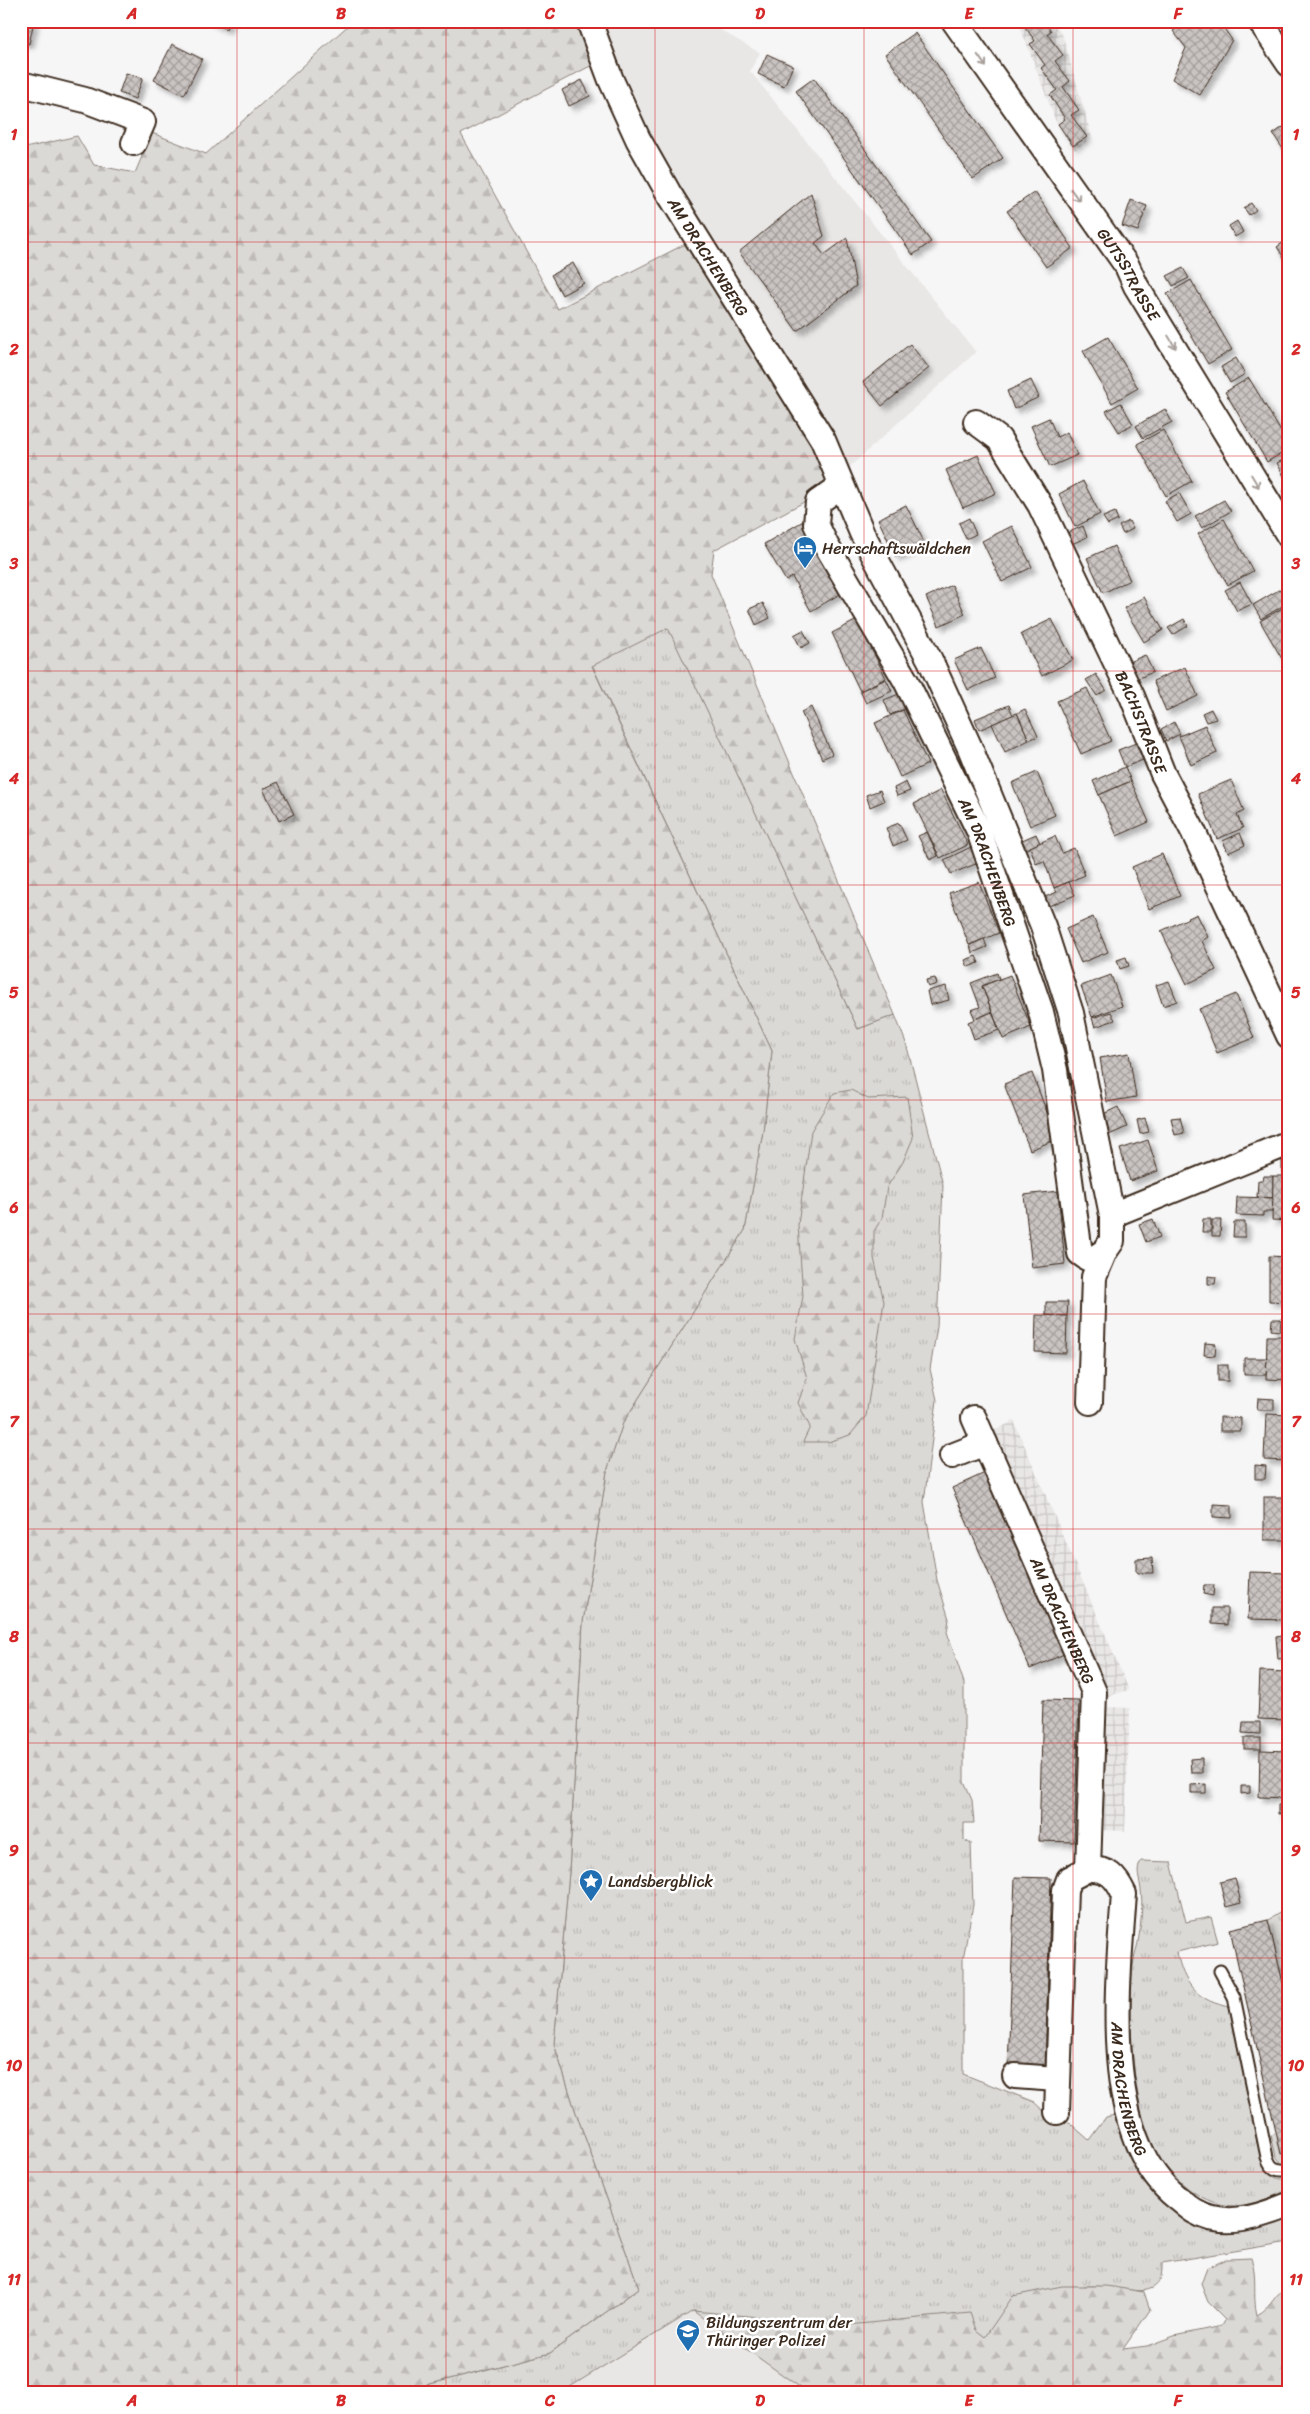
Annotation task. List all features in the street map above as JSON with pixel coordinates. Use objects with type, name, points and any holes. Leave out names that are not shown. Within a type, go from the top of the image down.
[{"type":"street","name":"AM DRACHENBERG","points":[[589,21],[611,80],[638,139],[668,192],[823,440],[841,486],[880,570],[930,660],[987,788],[1042,926],[1071,1013],[1112,1216],[1112,1241],[1104,1252],[1094,1278],[1090,1402]]},
{"type":"street","name":"GUTSSTRASSE","points":[[954,21],[1127,266],[1136,286],[1289,536]]},
{"type":"street","points":[[1260,21],[1289,64]]},
{"type":"street","points":[[21,84],[85,100],[143,122],[134,143]]},
{"type":"street","name":"BACHSTRASSE","points":[[976,422],[999,439],[1040,505],[1132,696],[1163,774],[1193,831],[1289,1036]]},
{"type":"street","name":"AM DRACHENBERG","points":[[841,486],[818,502],[816,524],[826,545],[906,682],[979,831],[1041,1012],[1055,1070],[1080,1252],[1087,1258],[1096,1257],[1104,1252]]},
{"type":"street","points":[[1112,1216],[1289,1143]]},
{"type":"street","name":"AM DRACHENBERG","points":[[974,1418],[1094,1692],[1088,1869],[1099,1869],[1108,1872],[1118,1880],[1124,1894],[1118,2004],[1120,2059],[1126,2111],[1144,2160],[1170,2192],[1194,2212],[1221,2219],[1243,2220],[1289,2205]]},
{"type":"street","points":[[952,1456],[985,1443]]},
{"type":"street","points":[[1057,2112],[1065,1890],[1069,1880],[1088,1869]]},
{"type":"street","points":[[1015,2076],[1057,2079]]},
{"type":"lane","points":[[1220,1971],[1234,1997],[1267,2156],[1272,2168],[1275,2170],[1289,2170]]},
{"type":"shaded area","points":[[596,21],[712,21],[710,24],[760,53],[750,71],[976,352],[843,473],[673,189]]},
{"type":"shaded area","points":[[1018,21],[1053,21],[1063,36],[1092,138],[1075,150],[1056,122]]},
{"type":"shaded area","points":[[1014,1421],[1129,1690],[1105,1697],[991,1432]]},
{"type":"shaded area","points":[[1106,1707],[1130,1708],[1125,1831],[1101,1830]]},
{"type":"shaded area","name":"Bildungszentrum der Thüringer Polizei","points":[[693,2311],[808,2393],[560,2393]]},
{"type":"green space","points":[[353,21],[582,21],[596,63],[461,134],[558,309],[693,240],[815,442],[832,487],[714,550],[711,574],[895,1015],[858,1029],[668,628],[592,666],[772,1051],[763,1131],[745,1230],[623,1423],[607,1471],[583,1622],[569,1872],[554,2044],[575,2110],[639,2288],[550,2353],[395,2393],[21,2393],[21,149],[77,136],[94,165],[135,173],[152,133],[206,154]]},
{"type":"green space","points":[[668,627],[858,1029],[895,1015],[906,1043],[943,1185],[937,1327],[930,1369],[937,1400],[924,1502],[937,1580],[949,1619],[947,1632],[964,1683],[964,1782],[972,1800],[974,1823],[964,1823],[964,1840],[971,1843],[973,1905],[963,1959],[963,2074],[1034,2102],[1050,2117],[1063,2117],[1089,2140],[1106,2117],[1120,2114],[1170,2205],[1289,2215],[1289,2242],[1162,2263],[1158,2283],[1152,2288],[1145,2290],[1136,2291],[1101,2286],[1083,2286],[992,2367],[693,2311],[560,2393],[395,2393],[550,2353],[639,2288],[575,2110],[554,2044],[569,1872],[583,1622],[607,1471],[623,1423],[745,1230],[763,1131],[772,1051],[592,665]]},
{"type":"green space","points":[[851,1090],[868,1099],[907,1097],[913,1138],[903,1162],[887,1187],[882,1218],[874,1231],[874,1258],[884,1302],[866,1416],[850,1435],[828,1442],[803,1442],[810,1427],[798,1403],[807,1378],[795,1339],[803,1296],[798,1225],[811,1131],[834,1093]]},
{"type":"green space","points":[[1141,1861],[1171,1862],[1186,1922],[1211,1917],[1218,1942],[1177,1952],[1180,1963],[1183,1973],[1194,1990],[1209,2001],[1231,2007],[1267,2168],[1276,2178],[1289,2179],[1289,2190],[1248,2204],[1227,2206],[1207,2200],[1188,2188],[1168,2170],[1156,2153],[1141,2111],[1136,2086],[1131,2036],[1133,1966],[1142,1913],[1142,1896],[1138,1872]]},
{"type":"green space","points":[[1289,1907],[1289,2008],[1268,1920]]},
{"type":"green space","points":[[1277,2133],[1289,2152],[1289,2165],[1281,2163],[1276,2156],[1271,2135]]},
{"type":"green space","points":[[1251,2258],[1254,2272],[1257,2315],[1289,2287],[1289,2393],[808,2393],[693,2311],[848,2325],[970,2313],[976,2330],[985,2337],[1013,2296],[1062,2286],[1106,2286],[1144,2292],[1150,2310],[1123,2349],[1147,2346],[1174,2336],[1221,2326],[1225,2319],[1208,2302],[1201,2284],[1207,2268],[1227,2259]]},
{"type":"building","points":[[21,21],[34,21],[29,44],[21,42]]},
{"type":"building","points":[[209,21],[230,21],[226,29]]},
{"type":"building","points":[[1021,21],[1045,21],[1051,31],[1047,34],[1063,55],[1055,61],[1070,81],[1063,87],[1079,110],[1071,115],[1087,137],[1073,146],[1058,124],[1065,119],[1050,95],[1057,90],[1041,68],[1045,65],[1030,44],[1035,41]]},
{"type":"building","points":[[1187,21],[1219,21],[1232,40],[1200,95],[1172,79],[1186,48],[1173,31]]},
{"type":"building","points":[[915,33],[1003,158],[973,179],[885,54]]},
{"type":"building","points":[[172,44],[202,59],[184,95],[154,80]]},
{"type":"building","points":[[767,54],[793,66],[784,86],[758,74]]},
{"type":"building","points":[[126,73],[143,78],[135,99],[119,93]]},
{"type":"building","points":[[814,78],[931,242],[913,255],[796,91]]},
{"type":"building","points":[[582,80],[590,96],[569,106],[562,90]]},
{"type":"building","points":[[1289,123],[1289,158],[1273,134]]},
{"type":"building","points":[[1035,192],[1073,248],[1046,267],[1007,211]]},
{"type":"building","points":[[811,193],[824,236],[815,243],[824,255],[847,238],[856,286],[797,331],[739,252]]},
{"type":"building","points":[[1131,200],[1147,206],[1138,231],[1122,226]]},
{"type":"building","points":[[1251,203],[1256,210],[1249,215],[1244,208]]},
{"type":"building","points":[[1237,221],[1243,232],[1235,237],[1229,226]]},
{"type":"building","points":[[1284,242],[1289,249],[1289,266],[1277,247]]},
{"type":"building","points":[[573,263],[584,283],[562,295],[551,275]]},
{"type":"building","points":[[1183,268],[1189,278],[1173,286],[1167,276]]},
{"type":"building","points":[[1191,280],[1232,350],[1208,364],[1167,294]]},
{"type":"building","points":[[1108,337],[1138,388],[1112,403],[1083,351]]},
{"type":"building","points":[[910,344],[929,368],[882,406],[863,382]]},
{"type":"building","points":[[1236,358],[1245,374],[1230,383],[1221,367]]},
{"type":"building","points":[[1249,378],[1289,445],[1289,449],[1267,462],[1225,392]]},
{"type":"building","points":[[1031,380],[1039,397],[1014,409],[1007,391]]},
{"type":"building","points":[[1121,403],[1133,424],[1119,432],[1106,411]]},
{"type":"building","points":[[1165,409],[1172,422],[1143,438],[1136,426]]},
{"type":"building","points":[[1049,418],[1057,437],[1067,432],[1077,455],[1050,467],[1031,426]]},
{"type":"building","points":[[1163,430],[1192,481],[1166,496],[1137,444]]},
{"type":"building","points":[[978,455],[996,493],[963,508],[946,470]]},
{"type":"building","points":[[1289,457],[1289,479],[1286,480],[1277,463]]},
{"type":"building","points":[[1083,481],[1100,514],[1075,527],[1059,494]]},
{"type":"building","points":[[1289,487],[1289,502],[1282,491]]},
{"type":"building","points":[[1179,493],[1191,514],[1177,522],[1165,501]]},
{"type":"building","points":[[1224,500],[1231,511],[1202,528],[1195,516]]},
{"type":"building","points":[[906,505],[925,544],[896,557],[878,519]]},
{"type":"building","points":[[1115,512],[1118,520],[1108,525],[1103,517]]},
{"type":"building","points":[[969,518],[976,534],[966,539],[959,523]]},
{"type":"building","points":[[1224,519],[1253,571],[1228,585],[1198,534]]},
{"type":"building","points":[[805,520],[820,547],[815,550],[840,594],[811,611],[792,577],[786,581],[764,544]]},
{"type":"building","points":[[1129,521],[1133,529],[1123,534],[1119,526]]},
{"type":"building","points":[[1012,526],[1032,567],[1002,582],[982,541]]},
{"type":"building","points":[[1083,526],[1087,537],[1072,544],[1067,533]]},
{"type":"building","points":[[1114,546],[1130,580],[1103,593],[1087,558]]},
{"type":"building","points":[[1240,582],[1252,604],[1237,611],[1225,590]]},
{"type":"building","points":[[952,585],[965,614],[939,626],[926,597]]},
{"type":"building","points":[[1282,588],[1289,602],[1261,619],[1253,605]]},
{"type":"building","points":[[1144,597],[1163,630],[1144,642],[1124,608]]},
{"type":"building","points":[[763,603],[770,618],[756,625],[749,609]]},
{"type":"building","points":[[1286,606],[1289,611],[1289,671],[1260,621]]},
{"type":"building","points":[[1052,619],[1073,660],[1042,676],[1021,634]]},
{"type":"building","points":[[1184,619],[1188,626],[1173,635],[1168,628]]},
{"type":"building","points":[[857,620],[886,678],[860,691],[832,633]]},
{"type":"building","points":[[803,630],[810,643],[801,648],[794,635]]},
{"type":"building","points":[[981,648],[995,678],[968,690],[954,660]]},
{"type":"building","points":[[1145,655],[1153,672],[1137,679],[1129,662]]},
{"type":"building","points":[[1185,667],[1198,696],[1166,711],[1153,681]]},
{"type":"building","points":[[1096,674],[1106,690],[1097,696],[1086,680]]},
{"type":"building","points":[[886,679],[892,691],[866,703],[860,691]]},
{"type":"building","points":[[1087,688],[1111,741],[1081,754],[1057,701]]},
{"type":"building","points":[[901,693],[907,708],[890,715],[884,700]]},
{"type":"building","points":[[1009,705],[1013,715],[979,730],[975,719]]},
{"type":"building","points":[[811,707],[832,754],[822,759],[801,712]]},
{"type":"building","points":[[1025,709],[1038,736],[1029,740],[1017,713]]},
{"type":"building","points":[[1211,709],[1216,719],[1206,722],[1202,713]]},
{"type":"building","points":[[903,710],[928,764],[900,777],[875,723]]},
{"type":"building","points":[[1017,713],[1029,740],[1005,752],[992,724]]},
{"type":"building","points":[[1174,722],[1180,734],[1166,741],[1161,729]]},
{"type":"building","points":[[1205,725],[1217,753],[1191,765],[1179,736]]},
{"type":"building","points":[[1136,743],[1143,760],[1125,767],[1118,750]]},
{"type":"building","points":[[1125,767],[1131,781],[1099,795],[1093,781]]},
{"type":"building","points":[[1037,772],[1055,815],[1030,826],[1012,783]]},
{"type":"building","points":[[1231,780],[1244,811],[1237,815],[1243,828],[1217,839],[1198,794]]},
{"type":"building","points":[[1131,781],[1149,822],[1117,836],[1099,795]]},
{"type":"building","points":[[278,782],[294,814],[279,821],[263,789]]},
{"type":"building","points":[[906,782],[910,791],[897,796],[894,788]]},
{"type":"building","points":[[880,790],[884,801],[870,807],[866,795]]},
{"type":"building","points":[[941,790],[968,845],[940,858],[914,804]]},
{"type":"building","points":[[899,823],[907,840],[893,846],[886,828]]},
{"type":"building","points":[[927,832],[938,856],[930,860],[918,836]]},
{"type":"building","points":[[1240,833],[1245,845],[1228,853],[1223,841]]},
{"type":"building","points":[[1036,834],[1040,843],[1024,850],[1020,841]]},
{"type":"building","points":[[1055,836],[1062,853],[1074,848],[1085,875],[1054,888],[1044,861],[1036,864],[1030,847]]},
{"type":"building","points":[[971,847],[978,863],[951,874],[944,860]]},
{"type":"building","points":[[1162,854],[1180,896],[1149,909],[1132,867]]},
{"type":"building","points":[[979,882],[999,933],[969,945],[949,893]]},
{"type":"building","points":[[1069,882],[1075,895],[1049,906],[1045,897],[1057,892],[1054,888]]},
{"type":"building","points":[[1197,914],[1208,937],[1202,941],[1216,970],[1187,984],[1161,931]]},
{"type":"building","points":[[1093,917],[1108,952],[1081,963],[1066,929]]},
{"type":"building","points":[[984,939],[987,947],[972,953],[970,945]]},
{"type":"building","points":[[976,956],[979,963],[968,967],[965,960]]},
{"type":"building","points":[[1126,957],[1129,966],[1120,969],[1117,960]]},
{"type":"building","points":[[997,973],[999,979],[982,986],[992,1012],[975,1019],[971,1010],[980,1007],[971,983]]},
{"type":"building","points":[[1010,975],[1031,1027],[1003,1039],[982,986]]},
{"type":"building","points":[[1111,975],[1122,1006],[1092,1017],[1081,986]]},
{"type":"building","points":[[935,978],[937,984],[928,987],[926,980]]},
{"type":"building","points":[[1169,981],[1177,1001],[1163,1006],[1156,985]]},
{"type":"building","points":[[946,986],[949,1000],[930,1005],[927,991]]},
{"type":"building","points":[[1236,994],[1254,1038],[1217,1053],[1199,1009]]},
{"type":"building","points":[[992,1012],[999,1030],[974,1039],[968,1022]]},
{"type":"building","points":[[1111,1012],[1115,1020],[1095,1027],[1092,1018]]},
{"type":"building","points":[[1129,1053],[1136,1097],[1107,1102],[1100,1058]]},
{"type":"building","points":[[1032,1073],[1057,1139],[1030,1150],[1004,1084]]},
{"type":"building","points":[[1118,1107],[1127,1127],[1109,1135],[1103,1114]]},
{"type":"building","points":[[1180,1117],[1184,1133],[1175,1135],[1171,1118]]},
{"type":"building","points":[[1145,1118],[1149,1132],[1140,1134],[1137,1120]]},
{"type":"building","points":[[1148,1140],[1158,1171],[1130,1181],[1120,1149]]},
{"type":"building","points":[[1282,1160],[1289,1160],[1289,1174],[1282,1174]]},
{"type":"building","points":[[1264,1176],[1273,1176],[1273,1198],[1257,1197],[1258,1181],[1263,1181]]},
{"type":"building","points":[[1273,1176],[1289,1176],[1289,1221],[1272,1220]]},
{"type":"building","points":[[1058,1191],[1065,1264],[1032,1268],[1024,1195]]},
{"type":"building","points":[[1237,1197],[1273,1198],[1272,1212],[1263,1212],[1263,1216],[1236,1215]]},
{"type":"building","points":[[1153,1219],[1160,1237],[1146,1242],[1139,1224]]},
{"type":"building","points":[[1203,1219],[1211,1219],[1211,1232],[1202,1232]]},
{"type":"building","points":[[1212,1220],[1221,1220],[1220,1236],[1212,1236]]},
{"type":"building","points":[[1234,1222],[1245,1222],[1245,1237],[1233,1237]]},
{"type":"building","points":[[1269,1256],[1289,1257],[1289,1302],[1269,1301]]},
{"type":"building","points":[[1208,1276],[1216,1277],[1215,1284],[1208,1284]]},
{"type":"building","points":[[1046,1302],[1068,1302],[1067,1316],[1046,1315]]},
{"type":"building","points":[[1036,1315],[1067,1316],[1066,1353],[1035,1352]]},
{"type":"building","points":[[1272,1319],[1281,1319],[1280,1331],[1271,1330]]},
{"type":"building","points":[[1267,1336],[1289,1336],[1289,1380],[1266,1379]]},
{"type":"building","points":[[1205,1343],[1216,1344],[1215,1356],[1204,1355]]},
{"type":"building","points":[[1244,1358],[1267,1358],[1266,1375],[1244,1375]]},
{"type":"building","points":[[1218,1365],[1228,1365],[1228,1381],[1218,1381]]},
{"type":"building","points":[[1258,1398],[1274,1399],[1274,1410],[1257,1410]]},
{"type":"building","points":[[1266,1414],[1289,1415],[1289,1461],[1264,1460]]},
{"type":"building","points":[[1220,1417],[1241,1418],[1241,1431],[1220,1431]]},
{"type":"building","points":[[1255,1465],[1266,1466],[1265,1479],[1255,1479]]},
{"type":"building","points":[[985,1473],[1064,1654],[1030,1669],[952,1488]]},
{"type":"building","points":[[1264,1497],[1289,1497],[1289,1540],[1264,1540]]},
{"type":"building","points":[[1213,1504],[1232,1505],[1232,1518],[1213,1517]]},
{"type":"building","points":[[1152,1558],[1153,1573],[1136,1573],[1136,1559]]},
{"type":"building","points":[[1250,1572],[1288,1573],[1286,1620],[1248,1619]]},
{"type":"building","points":[[1204,1585],[1214,1585],[1213,1596],[1203,1594]]},
{"type":"building","points":[[1212,1608],[1227,1608],[1227,1625],[1212,1624]]},
{"type":"building","points":[[1289,1635],[1289,1658],[1278,1659],[1276,1637]]},
{"type":"building","points":[[1260,1671],[1289,1672],[1287,1720],[1258,1719]]},
{"type":"building","points":[[1043,1700],[1079,1701],[1074,1842],[1039,1841]]},
{"type":"building","points":[[1243,1722],[1260,1722],[1260,1734],[1242,1733]]},
{"type":"building","points":[[1244,1738],[1261,1738],[1261,1749],[1244,1749]]},
{"type":"building","points":[[1260,1750],[1289,1751],[1289,1798],[1259,1797]]},
{"type":"building","points":[[1202,1758],[1202,1773],[1191,1773],[1190,1759]]},
{"type":"building","points":[[1206,1784],[1206,1793],[1191,1793],[1191,1785]]},
{"type":"building","points":[[1241,1786],[1250,1786],[1250,1793],[1241,1794]]},
{"type":"building","points":[[1289,1804],[1289,1813],[1278,1814],[1278,1805]]},
{"type":"building","points":[[1015,1877],[1051,1878],[1045,2070],[1008,2069]]},
{"type":"building","points":[[1235,1878],[1241,1903],[1226,1907],[1220,1882]]},
{"type":"building","points":[[1268,1920],[1289,2008],[1289,2152],[1281,2154],[1230,1929]]},
{"type":"place","name":"Herrschaftswäldchen","points":[[805,569]]},
{"type":"place","name":"Landsbergblick","points":[[591,1902]]},
{"type":"place","name":"Bildungszentrum der Thüringer Polizei","points":[[688,2352]]}]
